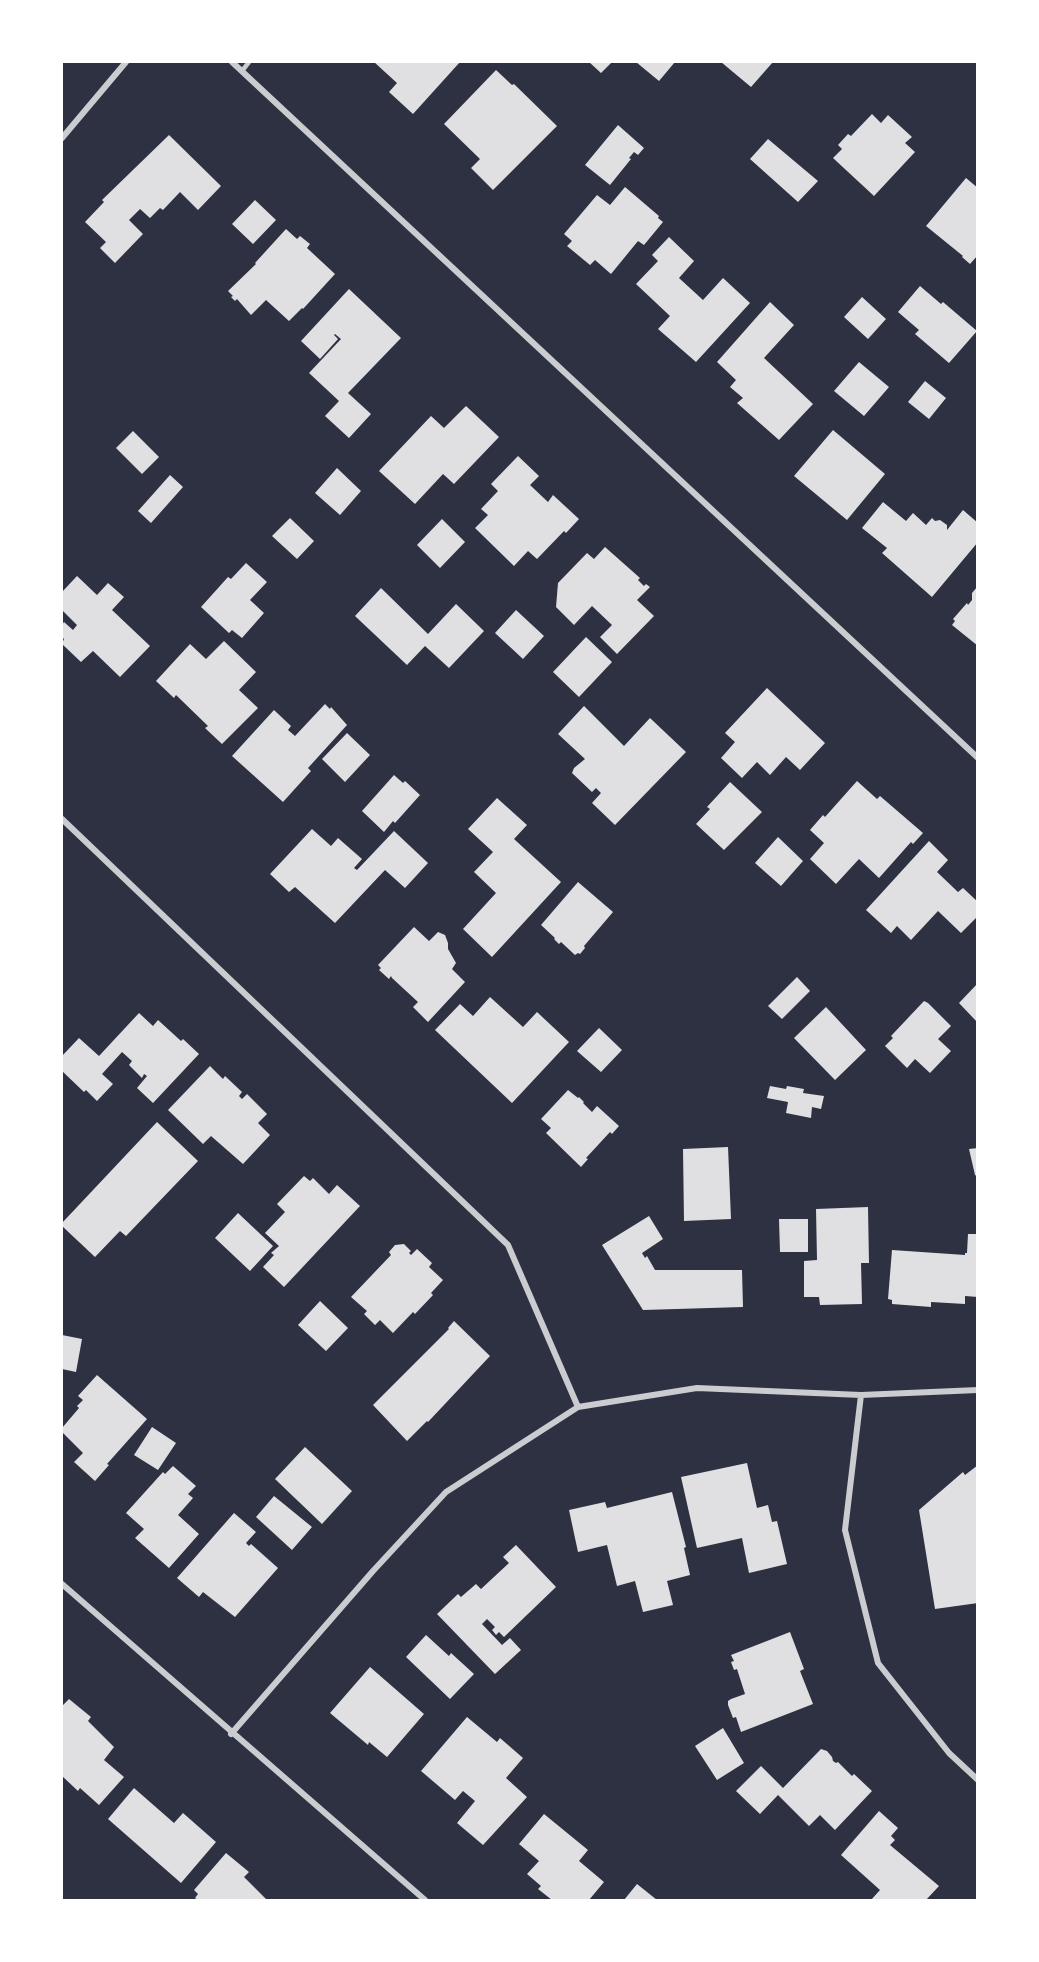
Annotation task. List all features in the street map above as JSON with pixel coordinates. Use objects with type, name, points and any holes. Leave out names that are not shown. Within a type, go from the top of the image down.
[{"type":"street","points":[[62,138],[126,62]]},
{"type":"street","points":[[232,62],[978,759]]},
{"type":"street","points":[[62,819],[508,1245],[578,1407]]},
{"type":"street","points":[[231,1734],[373,1571],[446,1492],[578,1407],[697,1388],[861,1395],[978,1390]]},
{"type":"street","points":[[861,1395],[845,1530],[878,1663],[950,1753],[978,1780]]},
{"type":"street","points":[[62,1584],[231,1734],[425,1900]]},
{"type":"lane","points":[[242,71],[249,62]]},
{"type":"building","points":[[374,62],[460,62],[413,114],[389,92],[397,83]]},
{"type":"building","points":[[589,62],[612,62],[601,73]]},
{"type":"building","points":[[636,62],[675,62],[659,81]]},
{"type":"building","points":[[721,62],[773,62],[751,87]]},
{"type":"building","points":[[496,70],[512,85],[514,84],[557,126],[493,190],[471,168],[480,159],[444,124]]},
{"type":"building","points":[[872,114],[881,123],[888,115],[912,137],[905,143],[915,152],[874,196],[833,158],[842,149],[838,145],[848,134],[851,136]]},
{"type":"building","points":[[618,125],[644,148],[638,155],[634,152],[610,185],[585,165]]},
{"type":"building","points":[[169,135],[221,186],[198,210],[180,192],[163,210],[160,208],[150,218],[140,209],[129,220],[143,234],[115,263],[100,248],[106,242],[85,222],[104,202],[102,200]]},
{"type":"building","points":[[768,139],[818,181],[798,202],[750,159]]},
{"type":"building","points":[[966,178],[978,188],[978,255],[970,264],[926,226]]},
{"type":"building","points":[[625,187],[663,222],[644,245],[638,241],[611,274],[595,260],[590,265],[567,246],[572,241],[564,234],[597,195],[610,205]]},
{"type":"building","points":[[255,200],[276,220],[253,244],[232,224]]},
{"type":"building","points":[[286,229],[297,239],[300,236],[310,244],[307,248],[335,274],[289,321],[266,300],[251,315],[237,299],[235,301],[231,297],[233,296],[228,291],[256,264]]},
{"type":"building","points":[[669,237],[694,261],[679,278],[703,300],[723,278],[750,303],[696,362],[658,329],[670,316],[636,284],[658,261],[652,255]]},
{"type":"building","points":[[920,286],[977,331],[949,363],[915,334],[919,330],[898,312]]},
{"type":"building","points":[[349,289],[401,338],[348,393],[371,414],[349,438],[325,416],[339,401],[309,373],[341,339],[335,334],[338,339],[320,359],[301,341]]},
{"type":"building","points":[[862,297],[886,319],[868,339],[844,317]]},
{"type":"building","points":[[770,302],[794,325],[764,358],[813,404],[779,440],[737,403],[743,398],[730,387],[736,380],[717,362]]},
{"type":"building","points":[[859,362],[889,387],[864,416],[834,391]]},
{"type":"building","points":[[925,381],[946,398],[929,419],[908,402]]},
{"type":"building","points":[[466,406],[499,437],[454,484],[443,474],[415,504],[379,471],[431,416],[444,428]]},
{"type":"building","points":[[833,430],[885,474],[847,520],[794,476]]},
{"type":"building","points":[[133,431],[159,457],[142,474],[116,448]]},
{"type":"building","points":[[518,456],[539,476],[530,485],[548,502],[553,495],[579,519],[537,559],[528,551],[514,566],[475,528],[488,515],[481,509],[498,491],[491,484]]},
{"type":"building","points":[[337,468],[361,491],[340,515],[315,493]]},
{"type":"building","points":[[170,475],[183,487],[151,523],[138,511]]},
{"type":"building","points":[[883,502],[906,521],[913,513],[926,525],[932,518],[935,521],[940,520],[947,525],[947,530],[963,510],[978,523],[978,542],[932,597],[882,553],[887,548],[862,528]]},
{"type":"building","points":[[290,518],[314,541],[297,559],[272,536]]},
{"type":"building","points":[[442,519],[465,542],[440,568],[417,545]]},
{"type":"building","points":[[605,547],[640,578],[638,580],[644,586],[646,584],[650,587],[637,600],[654,616],[617,654],[600,637],[612,625],[592,606],[574,625],[556,607],[558,583],[587,553],[594,559]]},
{"type":"building","points":[[246,563],[267,582],[250,600],[264,613],[242,638],[232,630],[229,633],[201,607],[228,577],[231,579]]},
{"type":"building","points":[[77,576],[97,595],[108,583],[124,597],[112,610],[150,646],[120,677],[93,651],[81,662],[62,644],[64,622],[73,630],[77,625],[62,610],[62,592]]},
{"type":"building","points":[[978,586],[978,646],[952,625],[955,621],[953,619],[972,600],[972,593]]},
{"type":"building","points":[[381,588],[428,634],[456,604],[484,631],[449,668],[425,646],[407,665],[355,616]]},
{"type":"building","points":[[516,610],[544,636],[523,659],[495,633]]},
{"type":"building","points":[[586,637],[612,662],[579,697],[553,672]]},
{"type":"building","points":[[224,641],[256,672],[239,690],[258,708],[222,744],[205,728],[208,726],[176,695],[174,698],[156,681],[190,644],[206,659]]},
{"type":"building","points":[[767,688],[825,743],[800,770],[786,757],[770,775],[757,762],[742,778],[721,758],[735,742],[725,733]]},
{"type":"building","points":[[325,704],[330,709],[331,707],[347,725],[308,768],[311,771],[283,802],[232,756],[274,710],[291,726],[288,730],[295,736]]},
{"type":"building","points":[[584,706],[624,746],[650,718],[686,752],[615,825],[592,803],[601,793],[596,788],[592,792],[572,773],[574,768],[585,759],[558,734]]},
{"type":"building","points":[[347,733],[370,755],[345,782],[322,759]]},
{"type":"building","points":[[394,775],[403,783],[405,781],[420,795],[384,832],[362,811]]},
{"type":"building","points":[[857,781],[877,799],[880,796],[923,833],[913,844],[911,842],[879,878],[859,859],[836,884],[810,859],[824,843],[810,830],[823,815],[825,817]]},
{"type":"building","points":[[730,782],[762,812],[724,850],[696,824],[710,809],[707,807]]},
{"type":"building","points":[[497,798],[527,825],[514,839],[561,882],[492,957],[463,929],[496,893],[474,872],[493,852],[468,829]]},
{"type":"building","points":[[312,829],[331,846],[338,838],[362,859],[354,868],[357,870],[394,831],[428,863],[405,888],[385,870],[335,923],[295,887],[289,892],[270,874]]},
{"type":"building","points":[[778,837],[803,861],[781,886],[755,863]]},
{"type":"building","points":[[929,841],[948,860],[937,872],[958,892],[963,888],[978,902],[978,916],[961,933],[938,911],[911,940],[897,926],[891,933],[866,910]]},
{"type":"building","points":[[578,882],[613,912],[580,954],[575,955],[561,942],[559,944],[541,925]]},
{"type":"building","points":[[414,927],[429,941],[438,932],[445,935],[448,949],[456,963],[452,969],[465,982],[428,1022],[413,1007],[418,1002],[391,976],[389,979],[379,970],[381,968],[378,965]]},
{"type":"building","points":[[797,977],[810,991],[782,1019],[768,1006]]},
{"type":"building","points":[[978,983],[978,1023],[959,1003]]},
{"type":"building","points":[[490,997],[523,1027],[537,1012],[569,1042],[512,1103],[435,1030],[460,1004],[473,1016]]},
{"type":"building","points":[[924,1001],[951,1026],[938,1039],[951,1051],[930,1073],[915,1059],[907,1068],[885,1046],[893,1038],[891,1036]]},
{"type":"building","points":[[826,1007],[866,1050],[835,1080],[794,1038]]},
{"type":"building","points":[[139,1013],[153,1026],[158,1020],[199,1054],[153,1103],[137,1088],[147,1076],[144,1074],[142,1078],[129,1065],[132,1061],[122,1052],[102,1074],[113,1084],[97,1101],[62,1071],[62,1056],[79,1038],[99,1056]]},
{"type":"building","points":[[599,1028],[622,1050],[601,1072],[577,1051]]},
{"type":"building","points":[[210,1066],[223,1079],[225,1076],[242,1092],[239,1096],[242,1099],[247,1094],[267,1114],[258,1123],[270,1135],[243,1164],[211,1136],[203,1144],[168,1110]]},
{"type":"building","points":[[770,1086],[804,1089],[803,1093],[824,1096],[821,1109],[812,1107],[811,1118],[786,1113],[788,1102],[767,1098]]},
{"type":"building","points":[[568,1090],[579,1097],[592,1112],[597,1106],[619,1126],[612,1134],[610,1132],[586,1158],[588,1159],[581,1167],[546,1133],[551,1128],[541,1119]]},
{"type":"building","points":[[157,1122],[198,1161],[126,1236],[120,1231],[95,1257],[62,1226],[62,1223]]},
{"type":"building","points":[[728,1147],[731,1219],[684,1221],[683,1149]]},
{"type":"building","points":[[978,1148],[978,1177],[975,1175],[969,1149]]},
{"type":"building","points":[[304,1176],[310,1181],[313,1178],[329,1194],[337,1185],[360,1206],[284,1287],[263,1267],[274,1255],[271,1253],[279,1246],[265,1233],[285,1212],[277,1204]]},
{"type":"building","points":[[868,1207],[869,1263],[861,1263],[862,1304],[820,1305],[819,1297],[804,1297],[804,1261],[817,1260],[816,1209]]},
{"type":"building","points":[[238,1213],[273,1246],[250,1271],[215,1238]]},
{"type":"building","points":[[649,1216],[663,1239],[642,1253],[645,1258],[647,1256],[655,1270],[742,1270],[743,1307],[643,1310],[602,1245]]},
{"type":"building","points":[[779,1219],[808,1219],[808,1252],[780,1252]]},
{"type":"building","points":[[968,1234],[978,1234],[978,1297],[965,1296],[965,1304],[931,1302],[931,1307],[892,1304],[892,1300],[888,1299],[892,1250],[965,1255]]},
{"type":"building","points":[[404,1244],[411,1251],[409,1253],[411,1255],[417,1249],[432,1263],[429,1267],[443,1280],[431,1293],[433,1295],[393,1333],[380,1320],[375,1325],[364,1314],[367,1311],[351,1297],[391,1255],[389,1252],[395,1245]]},
{"type":"building","points":[[320,1301],[348,1328],[326,1351],[298,1325]]},
{"type":"building","points":[[454,1321],[490,1356],[407,1441],[373,1405],[449,1329]]},
{"type":"building","points":[[62,1335],[82,1339],[76,1372],[62,1369]]},
{"type":"building","points":[[97,1375],[147,1419],[95,1481],[74,1462],[83,1453],[62,1432],[62,1428],[83,1400],[78,1396]]},
{"type":"building","points":[[152,1427],[176,1443],[158,1470],[134,1455]]},
{"type":"building","points":[[305,1447],[352,1491],[322,1524],[275,1479]]},
{"type":"building","points":[[747,1463],[757,1508],[768,1505],[772,1522],[777,1521],[787,1564],[749,1573],[742,1538],[697,1548],[681,1477]]},
{"type":"building","points":[[978,1465],[978,1603],[935,1609],[919,1510],[963,1472],[965,1475]]},
{"type":"building","points":[[173,1466],[196,1486],[188,1494],[193,1498],[178,1515],[199,1534],[169,1568],[135,1538],[144,1529],[126,1513],[163,1472],[165,1474]]},
{"type":"building","points":[[672,1492],[686,1547],[684,1548],[690,1575],[667,1581],[673,1605],[643,1612],[635,1581],[617,1586],[607,1545],[578,1552],[569,1510],[605,1502],[607,1508]]},
{"type":"building","points":[[274,1496],[312,1527],[292,1550],[256,1517]]},
{"type":"building","points":[[234,1513],[256,1532],[246,1543],[249,1546],[251,1544],[278,1568],[235,1617],[203,1592],[199,1597],[177,1578]]},
{"type":"building","points":[[516,1545],[556,1587],[504,1637],[499,1632],[496,1635],[492,1630],[495,1627],[487,1619],[482,1624],[502,1645],[510,1638],[521,1650],[495,1674],[437,1614],[458,1594],[461,1597],[476,1584],[481,1589],[509,1563],[503,1557]]},
{"type":"building","points":[[790,1632],[804,1669],[800,1671],[813,1704],[741,1732],[736,1717],[733,1718],[728,1705],[731,1699],[745,1694],[737,1669],[734,1670],[731,1662],[734,1661],[731,1655]]},
{"type":"building","points":[[426,1635],[474,1674],[450,1699],[406,1657]]},
{"type":"building","points":[[370,1667],[424,1714],[387,1757],[369,1742],[368,1745],[330,1713]]},
{"type":"building","points":[[69,1699],[91,1717],[88,1721],[114,1747],[104,1760],[124,1777],[99,1805],[80,1788],[78,1791],[62,1776],[62,1706]]},
{"type":"building","points":[[467,1717],[497,1742],[500,1738],[523,1758],[506,1778],[527,1797],[483,1845],[457,1823],[475,1801],[463,1791],[455,1800],[421,1771]]},
{"type":"building","points":[[723,1728],[744,1763],[717,1780],[695,1746]]},
{"type":"building","points":[[821,1749],[827,1751],[833,1761],[838,1762],[852,1776],[854,1774],[872,1791],[835,1830],[820,1815],[809,1826],[778,1795],[760,1814],[736,1791],[761,1766],[783,1788]]},
{"type":"building","points":[[134,1788],[174,1823],[183,1813],[216,1842],[181,1883],[108,1819]]},
{"type":"building","points":[[879,1811],[898,1828],[891,1836],[895,1840],[890,1845],[939,1886],[926,1900],[871,1900],[880,1890],[841,1855]]},
{"type":"building","points":[[544,1814],[588,1850],[579,1861],[604,1882],[589,1900],[552,1900],[538,1889],[541,1886],[527,1874],[539,1861],[519,1844]]},
{"type":"building","points":[[226,1853],[249,1872],[244,1877],[267,1900],[198,1900],[195,1898],[198,1894],[194,1890]]},
{"type":"building","points":[[637,1884],[657,1900],[624,1900]]}]
